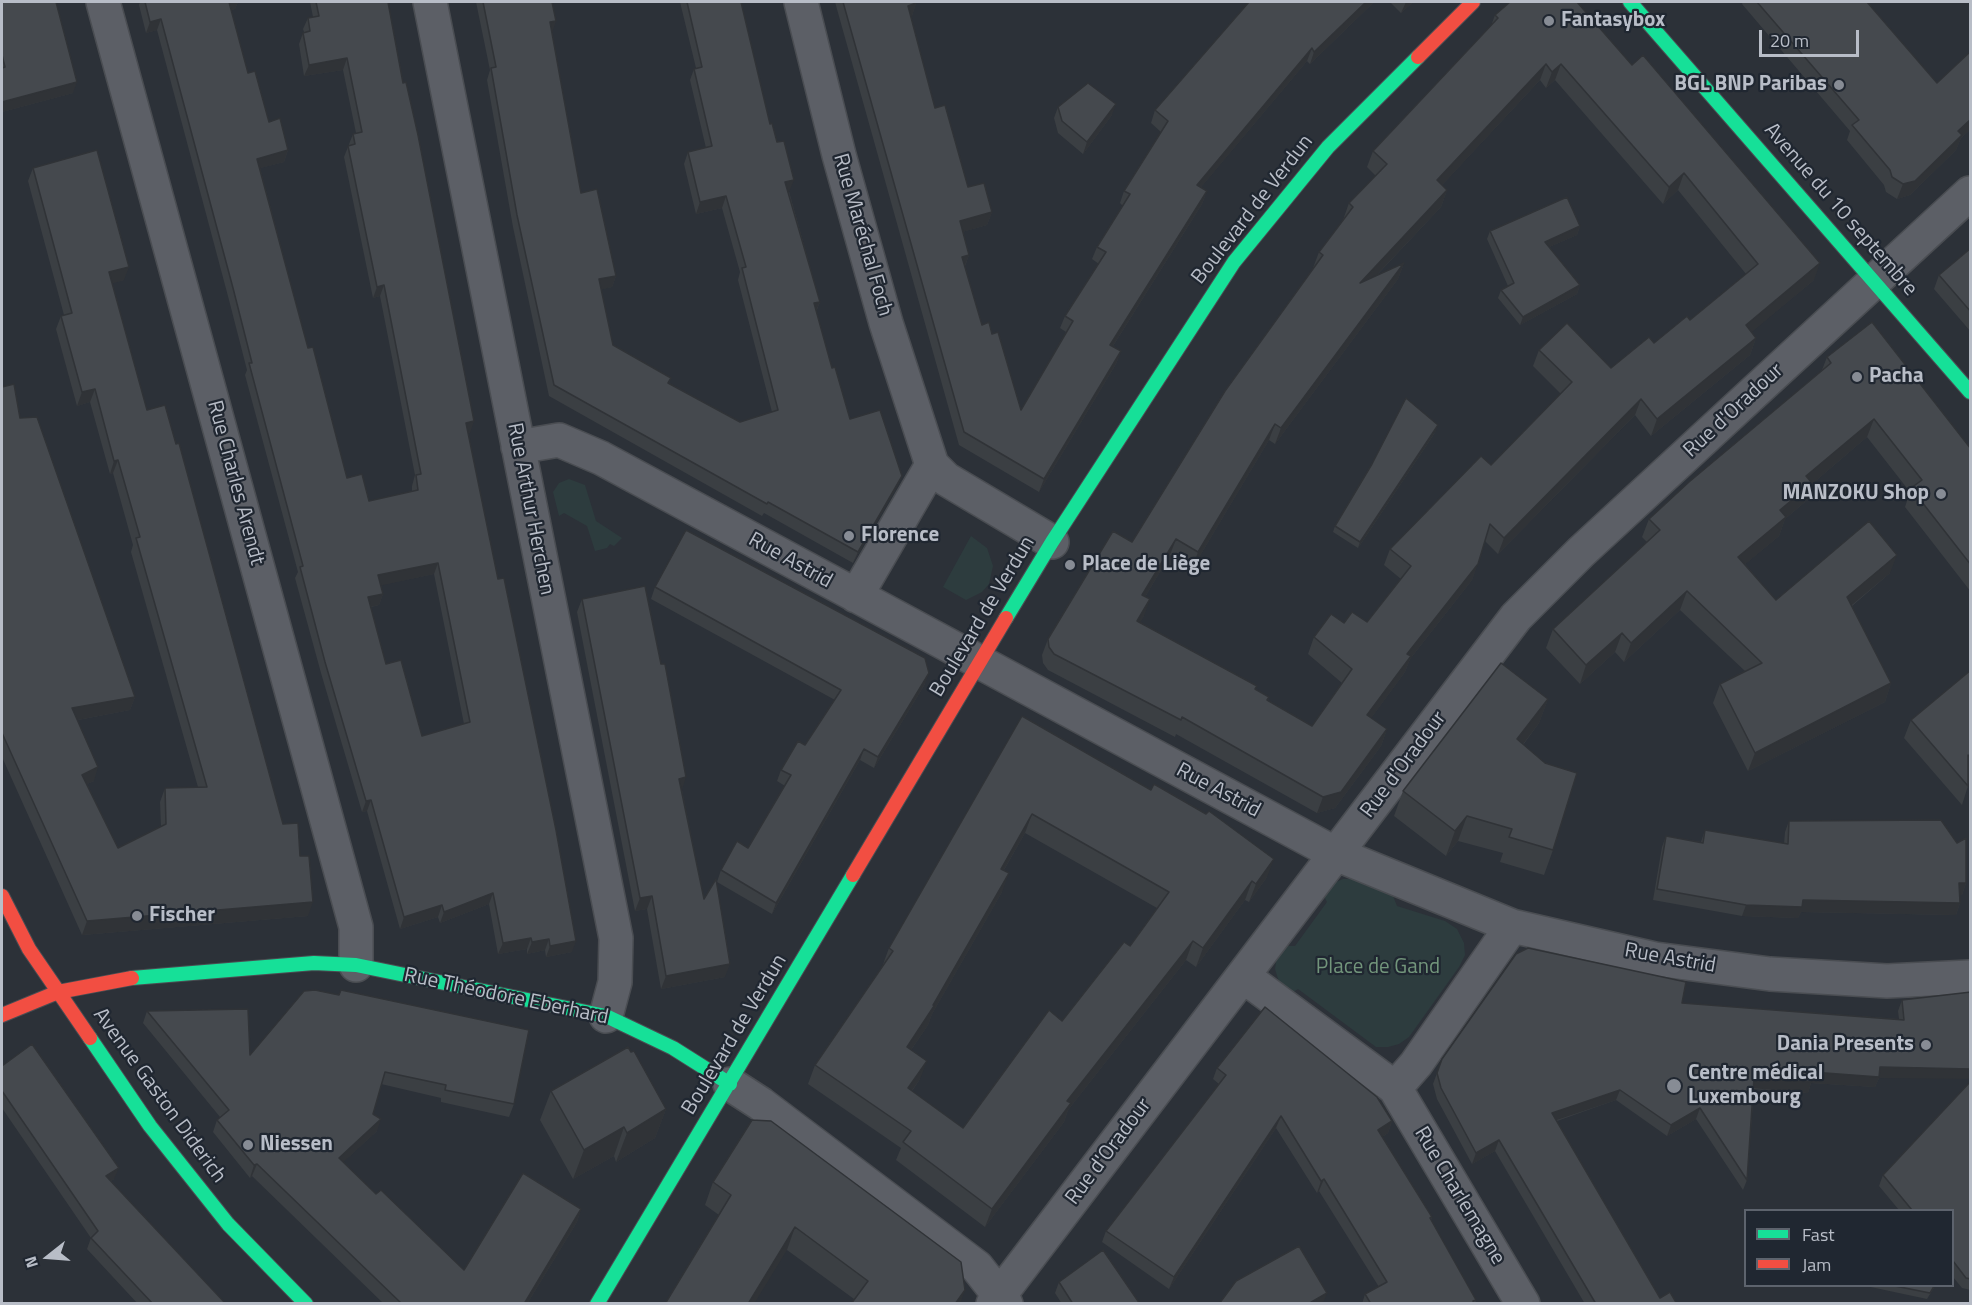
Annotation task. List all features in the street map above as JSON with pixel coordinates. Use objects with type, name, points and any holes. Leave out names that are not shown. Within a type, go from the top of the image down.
[{"type":"street","name":"Rue Charles Arendt","points":[[103,2],[356,927],[356,965]]},
{"type":"street","name":"Rue Arthur Herchen","points":[[430,2],[615,938],[615,982],[606,1016]]},
{"type":"street","name":"Rue Maréchal Foch","points":[[801,2],[839,155],[883,312],[932,465]]},
{"type":"street","name":"Boulevard de Verdun","points":[[597,1304],[1052,542],[1234,262],[1329,147],[1473,2]]},
{"type":"street","name":"Avenue du 10 septembre","points":[[1630,2],[1971,392]]},
{"type":"street","name":"Rue d'Oradour","points":[[1000,1300],[1516,617],[1546,585],[1971,193]]},
{"type":"street","name":"Rue Astrid","points":[[518,447],[559,440],[601,458],[1336,854],[1512,926],[1655,959],[1770,974],[1887,981],[1971,977]]},
{"type":"street","points":[[856,596],[932,465],[946,479],[1052,542]]},
{"type":"street","name":"Avenue Gaston Diderich","points":[[2,896],[29,948],[150,1126],[228,1224],[306,1304]]},
{"type":"street","points":[[1395,1088],[1416,1064],[1512,926]]},
{"type":"street","name":"Rue Théodore Eberhard","points":[[2,1015],[58,992],[131,978],[314,963],[356,965],[606,1016],[673,1048],[761,1104],[977,1267],[1000,1300]]},
{"type":"street","name":"Rue Charlemagne","points":[[1243,976],[1395,1088],[1523,1304]]},
{"type":"green space","points":[[569,479],[585,485],[596,521],[622,538],[614,546],[610,544],[607,548],[595,551],[587,526],[564,513],[559,516],[553,492],[559,483]]},
{"type":"green space","points":[[971,536],[987,548],[993,566],[989,584],[982,592],[966,600],[943,587]]},
{"type":"green space","name":"Place de Gand","points":[[1343,879],[1357,879],[1391,891],[1397,906],[1445,921],[1457,929],[1464,943],[1465,955],[1459,967],[1409,1037],[1399,1044],[1376,1047],[1298,989],[1293,992],[1279,982],[1275,969],[1277,956],[1284,946],[1295,946],[1327,902],[1324,896],[1332,884]]},
{"type":"building","points":[[2,2],[56,2],[77,82],[2,102],[2,68],[5,67],[2,55]]},
{"type":"building","points":[[145,2],[229,2],[248,73],[255,71],[269,122],[280,118],[288,150],[257,159],[308,348],[313,347],[347,478],[362,474],[369,501],[418,490],[416,475],[421,474],[384,285],[377,287],[348,146],[355,144],[353,134],[362,132],[347,58],[309,65],[303,33],[310,31],[308,18],[319,16],[316,2],[388,2],[403,83],[406,82],[418,135],[474,421],[466,423],[498,579],[504,578],[556,830],[576,941],[550,946],[549,939],[532,942],[531,938],[503,943],[493,893],[444,912],[442,905],[404,917],[371,800],[366,801],[325,662],[300,567],[303,566],[249,363],[252,363],[233,288],[161,19],[150,22]],"holes":[[[438,563],[470,722],[422,736],[401,660],[386,664],[368,597],[383,594],[378,575]]]},
{"type":"building","points":[[483,2],[552,2],[556,21],[550,22],[581,193],[597,189],[616,276],[599,279],[613,345],[671,378],[668,383],[740,422],[778,410],[742,268],[746,267],[726,196],[700,202],[688,152],[712,146],[694,69],[702,67],[687,2],[741,2],[770,124],[772,123],[777,142],[784,141],[794,180],[785,182],[820,302],[814,303],[832,368],[835,367],[850,419],[880,410],[902,476],[858,552],[554,385],[517,215],[491,68],[496,67]]},
{"type":"building","points":[[843,2],[916,2],[908,6],[935,108],[945,105],[968,187],[984,183],[992,212],[960,221],[969,255],[962,257],[982,325],[989,322],[992,334],[998,332],[1021,410],[1073,321],[1065,316],[1106,252],[1097,247],[1130,194],[1124,191],[1168,121],[1155,110],[1249,2],[1366,2],[1314,52],[1312,48],[1197,185],[1207,191],[1110,345],[1121,351],[1044,479],[964,432]]},
{"type":"building","points":[[1510,2],[1577,2],[1632,65],[1643,55],[1820,263],[1746,325],[1756,338],[1657,419],[1641,399],[1504,538],[1490,524],[1478,564],[1407,654],[1411,656],[1367,715],[1387,729],[1341,792],[1323,797],[1182,717],[1181,720],[1054,654],[1049,647],[1048,639],[1113,531],[1132,542],[1225,391],[1323,255],[1319,252],[1353,207],[1349,203],[1387,164],[1373,151],[1498,18],[1495,15]],"holes":[[[1546,64],[1552,72],[1561,64],[1669,187],[1684,173],[1758,264],[1690,320],[1687,316],[1654,343],[1649,337],[1611,368],[1567,323],[1539,350],[1572,382],[1491,465],[1481,456],[1390,549],[1411,566],[1367,622],[1352,612],[1344,623],[1331,614],[1314,637],[1352,669],[1312,726],[1267,700],[1269,697],[1255,689],[1257,686],[1137,621],[1150,599],[1142,595],[1176,539],[1198,552],[1275,424],[1281,428],[1404,263],[1360,283],[1447,190],[1437,180]]]},
{"type":"building","points":[[1757,2],[1867,2],[1937,83],[1971,51],[1971,119],[1958,131],[1962,135],[1915,181],[1903,184],[1892,177],[1890,170],[1852,125],[1859,120]]},
{"type":"building","points":[[1088,83],[1116,104],[1087,142],[1062,121],[1058,107]]},
{"type":"building","points":[[97,150],[129,267],[109,272],[147,410],[165,405],[176,444],[179,443],[283,824],[298,823],[300,856],[309,856],[313,902],[87,921],[2,733],[2,387],[14,384],[20,418],[37,417],[135,697],[72,708],[98,767],[82,775],[118,848],[166,824],[165,788],[207,787],[136,538],[140,537],[118,460],[114,461],[95,389],[82,392],[61,316],[72,313],[33,168]]},
{"type":"building","points":[[1567,197],[1580,226],[1545,242],[1580,285],[1523,317],[1501,290],[1514,283],[1490,231]]},
{"type":"building","points":[[1971,248],[1971,312],[1939,275]]},
{"type":"building","points":[[1872,322],[1971,449],[1971,565],[1911,488],[1922,480],[1874,419],[1806,476],[1812,483],[1780,510],[1786,517],[1738,557],[1776,600],[1869,521],[1897,555],[1847,597],[1891,683],[1755,753],[1720,684],[1762,663],[1687,591],[1631,643],[1622,633],[1586,665],[1553,629],[1660,530],[1649,519],[1689,482],[1831,363],[1827,357]]},
{"type":"building","points":[[1406,398],[1438,425],[1360,542],[1335,526],[1372,464]]},
{"type":"building","points":[[686,530],[925,658],[929,673],[878,757],[864,749],[776,903],[721,870],[737,841],[748,848],[791,775],[781,770],[798,741],[805,745],[841,690],[655,587]]},
{"type":"building","points":[[645,586],[661,664],[665,664],[686,777],[679,779],[704,899],[716,879],[730,964],[666,976],[652,896],[640,898],[582,599]]},
{"type":"building","points":[[1501,663],[1548,699],[1517,739],[1545,763],[1577,773],[1553,850],[1509,837],[1512,829],[1467,816],[1455,831],[1403,791]]},
{"type":"building","points":[[1971,670],[1971,759],[1968,755],[1968,786],[1911,720]]},
{"type":"building","points":[[1022,716],[1151,790],[1154,784],[1206,814],[1209,811],[1274,859],[1256,884],[1252,881],[1203,948],[1193,941],[1067,1101],[1071,1103],[992,1209],[903,1142],[911,1131],[815,1065],[893,951],[889,948]],"holes":[[[1032,814],[1169,892],[1130,946],[1124,942],[1062,1021],[1049,1010],[963,1128],[908,1088],[927,1061],[907,1047],[934,1006],[1009,873],[1001,869]]]},
{"type":"building","points":[[1941,820],[1957,843],[1966,838],[1966,883],[1959,883],[1960,903],[1803,900],[1802,907],[1746,905],[1657,889],[1666,836],[1703,843],[1705,830],[1788,844],[1789,821]]},
{"type":"building","points":[[1528,948],[1686,982],[1682,1003],[1904,1020],[1902,1000],[1971,992],[1971,1069],[1880,1067],[1879,1077],[1812,1072],[1812,1082],[1754,1078],[1747,1180],[1700,1108],[1671,1125],[1620,1090],[1552,1113],[1660,1298],[1670,1292],[1677,1304],[1596,1304],[1499,1140],[1476,1153],[1441,1088],[1437,1073],[1442,1059],[1516,954]]},
{"type":"building","points":[[315,990],[339,995],[341,990],[529,1030],[514,1104],[445,1090],[446,1085],[385,1072],[373,1114],[381,1119],[339,1158],[376,1194],[381,1190],[464,1270],[523,1173],[581,1209],[524,1304],[402,1304],[257,1164],[254,1165],[217,1120],[229,1110],[147,1011],[248,1009],[250,1055],[304,991]]},
{"type":"building","points":[[1265,1007],[1377,1097],[1392,1121],[1378,1130],[1432,1217],[1430,1218],[1476,1300],[1473,1301],[1474,1304],[1371,1304],[1365,1294],[1387,1282],[1324,1179],[1321,1181],[1281,1116],[1174,1277],[1106,1231],[1226,1075],[1217,1068]]},
{"type":"building","points":[[32,1044],[119,1168],[106,1176],[226,1304],[153,1304],[91,1238],[98,1231],[2,1091],[2,1066]]},
{"type":"building","points":[[628,1047],[631,1052],[634,1051],[666,1109],[627,1133],[624,1127],[584,1150],[551,1091]]},
{"type":"building","points":[[1971,1081],[1971,1279],[1966,1278],[1954,1262],[1954,1209],[1911,1209],[1883,1175]]},
{"type":"building","points":[[752,1120],[771,1121],[961,1262],[965,1290],[955,1304],[851,1304],[868,1281],[795,1227],[748,1304],[665,1304],[731,1195],[713,1182]]},
{"type":"building","points":[[1299,1246],[1327,1293],[1308,1304],[1219,1304],[1236,1281]]},
{"type":"building","points":[[1103,1250],[1140,1304],[1073,1304],[1059,1282]]},
{"type":"building","points":[[1900,1287],[1933,1287],[1930,1293]]},
{"type":"traffic: fast","points":[[1630,2],[1970,392]]},
{"type":"traffic: fast","points":[[1006,618],[1052,542],[1234,262],[1328,147],[1418,57]]},
{"type":"traffic: fast","points":[[597,1304],[853,875]]},
{"type":"traffic: fast","points":[[132,978],[314,963],[356,965],[606,1016],[673,1048],[730,1084]]},
{"type":"traffic: fast","points":[[90,1038],[150,1126],[228,1224],[306,1304]]},
{"type":"traffic: jam","points":[[1418,57],[1473,2]]},
{"type":"traffic: jam","points":[[853,875],[1006,618]]},
{"type":"traffic: jam","points":[[2,896],[29,949],[90,1038]]},
{"type":"traffic: jam","points":[[2,1015],[58,992],[132,978]]},
{"type":"place","name":"Fantasybox","points":[[1549,21]]},
{"type":"place","name":"BGL BNP Paribas","points":[[1839,85]]},
{"type":"place","name":"Pacha","points":[[1857,377]]},
{"type":"place","name":"MANZOKU Shop","points":[[1941,494]]},
{"type":"place","name":"Florence","points":[[849,536]]},
{"type":"place","name":"Place de Liège","points":[[1070,565]]},
{"type":"place","name":"Fischer","points":[[137,916]]},
{"type":"place","name":"Dania Presents","points":[[1926,1045]]},
{"type":"place","name":"Centre médical Luxembourg","points":[[1674,1086]]},
{"type":"place","name":"Niessen","points":[[248,1145]]}]
